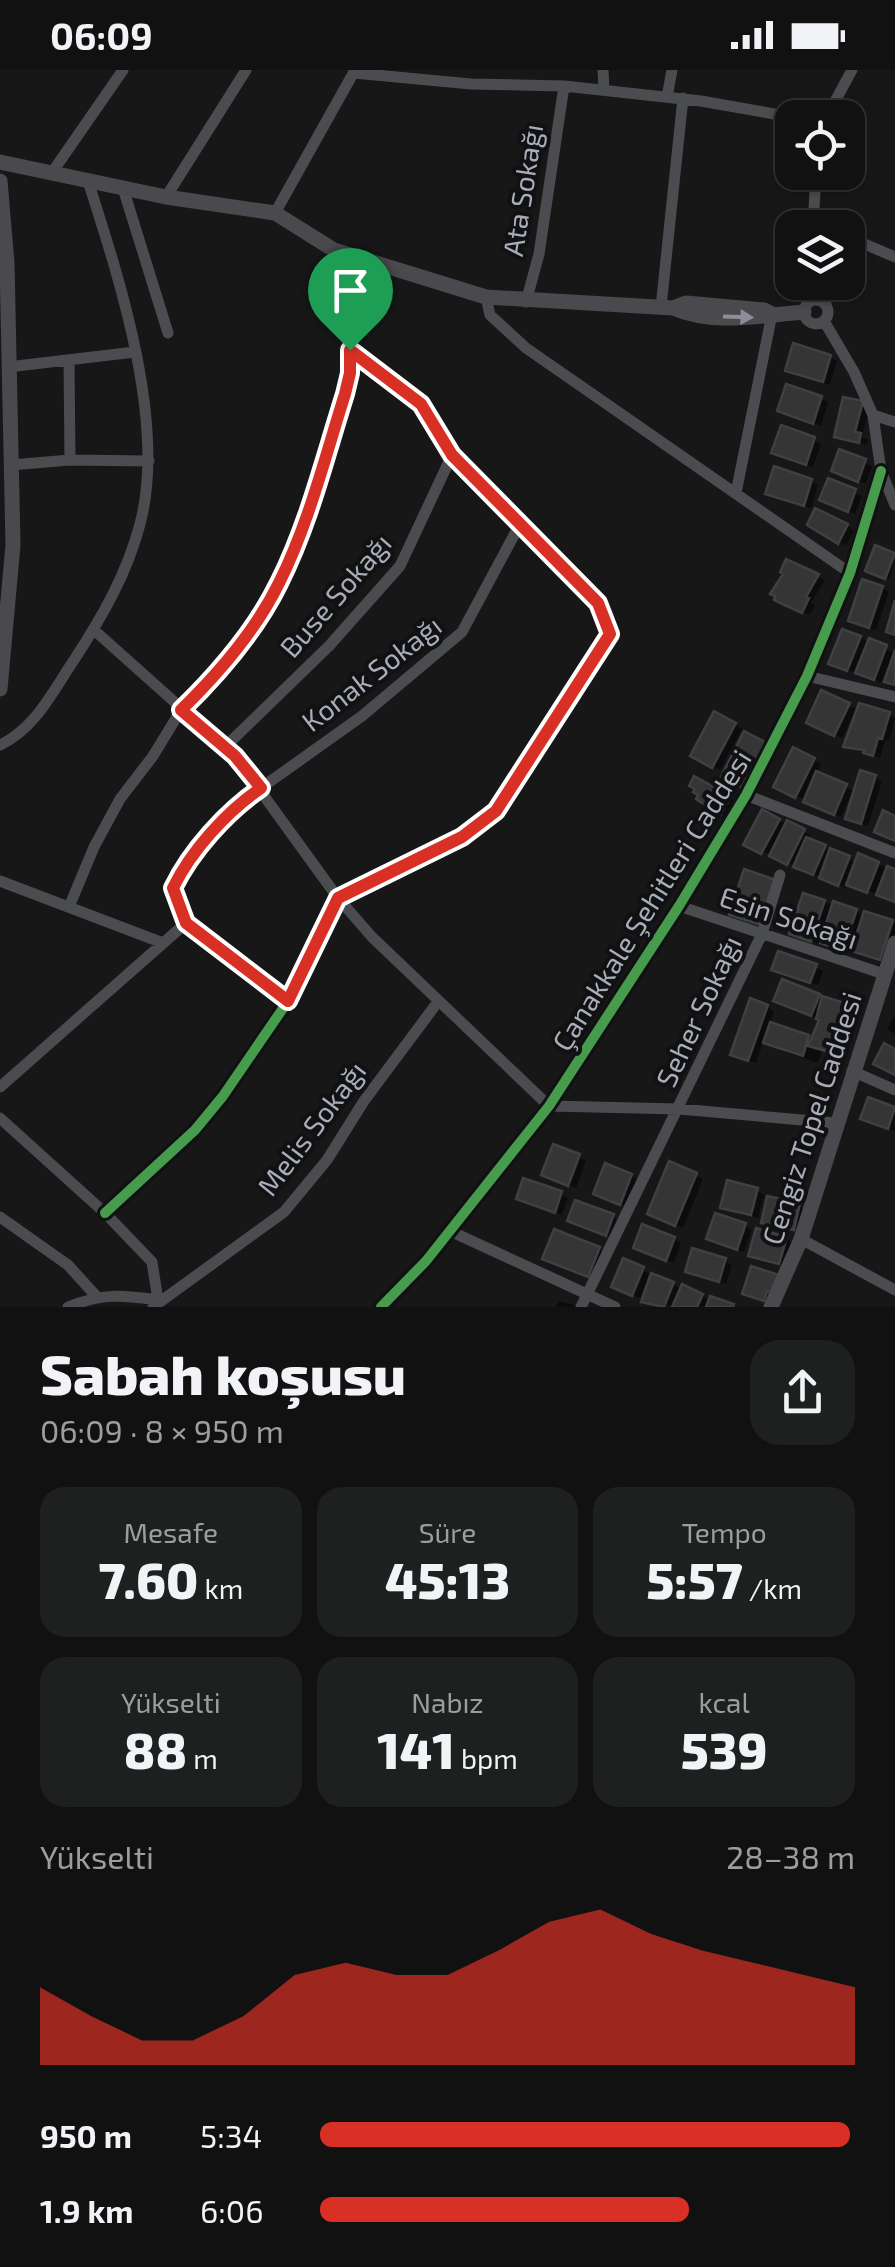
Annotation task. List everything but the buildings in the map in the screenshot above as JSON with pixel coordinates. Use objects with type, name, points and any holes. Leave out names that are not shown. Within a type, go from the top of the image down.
[{"type":"main road","points":[[0,162],[166,197],[276,213],[334,250],[486,297],[667,308],[686,304],[740,307],[772,314],[808,306]]},
{"type":"main road","points":[[0,181],[7,263],[14,545],[0,689]]},
{"type":"main road","name":"Cengiz Topel Caddesi","points":[[771,1307],[801,1240],[895,943]]},
{"type":"street","points":[[52,174],[124,70]]},
{"type":"street","points":[[166,197],[246,70]]},
{"type":"street","points":[[603,70],[604,90]]},
{"type":"street","points":[[667,96],[672,70]]},
{"type":"street","points":[[836,100],[852,70]]},
{"type":"street","points":[[276,213],[354,71],[471,84],[564,86],[667,96],[775,114]]},
{"type":"street","name":"Ata Sokağı","points":[[526,302],[539,254],[564,86]]},
{"type":"street","points":[[667,308],[683,98]]},
{"type":"street","points":[[0,745],[16,738],[36,718],[94,630],[124,574],[141,521],[149,462],[134,352],[114,265],[88,181]]},
{"type":"street","points":[[123,188],[168,333]]},
{"type":"street","points":[[865,244],[895,258]]},
{"type":"street","points":[[70,907],[94,847],[120,799],[181,710],[226,661],[278,585],[301,531],[350,373],[334,250]]},
{"type":"street","points":[[486,297],[490,316],[526,348],[850,574]]},
{"type":"street","points":[[808,300],[812,322],[824,321]]},
{"type":"street","points":[[808,306],[819,300],[826,305]]},
{"type":"street","points":[[824,321],[828,313],[826,300]]},
{"type":"street","points":[[736,494],[772,314]]},
{"type":"street","points":[[824,321],[854,372],[872,415],[880,472],[895,505]]},
{"type":"street","points":[[105,1213],[195,1130],[223,1096],[288,1001],[338,898],[462,837],[496,811],[610,634],[598,603],[452,455],[421,404],[350,350]]},
{"type":"street","points":[[8,367],[134,352]]},
{"type":"street","points":[[69,360],[70,460]]},
{"type":"street","points":[[872,415],[895,422]]},
{"type":"street","name":"Buse Sokağı","points":[[225,747],[330,646],[400,566],[452,455]]},
{"type":"street","points":[[11,466],[70,460],[149,462]]},
{"type":"street","name":"Çanakkale Şehitleri Caddesi","points":[[381,1307],[450,1230],[550,1106],[746,795],[808,676],[850,574],[880,472]]},
{"type":"street","name":"Konak Sokağı","points":[[186,923],[173,888],[185,864],[247,798],[362,716],[462,632],[519,526]]},
{"type":"street","points":[[94,630],[225,747],[261,788],[338,898],[437,1003],[550,1106],[679,1109],[836,1122]]},
{"type":"street","points":[[808,676],[895,697]]},
{"type":"street","points":[[746,795],[895,853]]},
{"type":"street","name":"Seher Sokağı","points":[[581,1307],[762,934],[780,875]]},
{"type":"street","points":[[0,881],[163,943]]},
{"type":"street","name":"Esin Sokağı","points":[[678,906],[884,974]]},
{"type":"street","points":[[0,1087],[186,923],[288,1001]]},
{"type":"street","name":"Melis Sokağı","points":[[159,1305],[284,1212],[326,1160],[364,1101],[437,1003]]},
{"type":"street","points":[[852,1071],[895,1090]]},
{"type":"street","points":[[0,1118],[105,1213],[152,1262],[159,1305],[122,1295],[96,1296],[68,1307]]},
{"type":"street","points":[[0,1217],[68,1265],[96,1296]]},
{"type":"street","points":[[450,1230],[616,1307]]},
{"type":"street","points":[[801,1240],[895,1290]]},
{"type":"cycle path","points":[[105,1213],[195,1130],[223,1096],[288,1001],[338,898],[462,837],[496,811],[610,633],[598,603],[452,455],[421,405],[350,350]]},
{"type":"cycle path","points":[[381,1307],[426,1261],[549,1106],[746,795],[807,676],[850,573],[881,471]]},
{"type":"route","points":[[350,350],[421,404],[452,455],[598,603],[610,634],[496,811],[462,837],[338,898],[288,1001],[186,923],[173,888],[185,864],[261,788],[235,756],[181,710],[226,661],[278,585],[301,531],[345,394],[350,350]]}]
